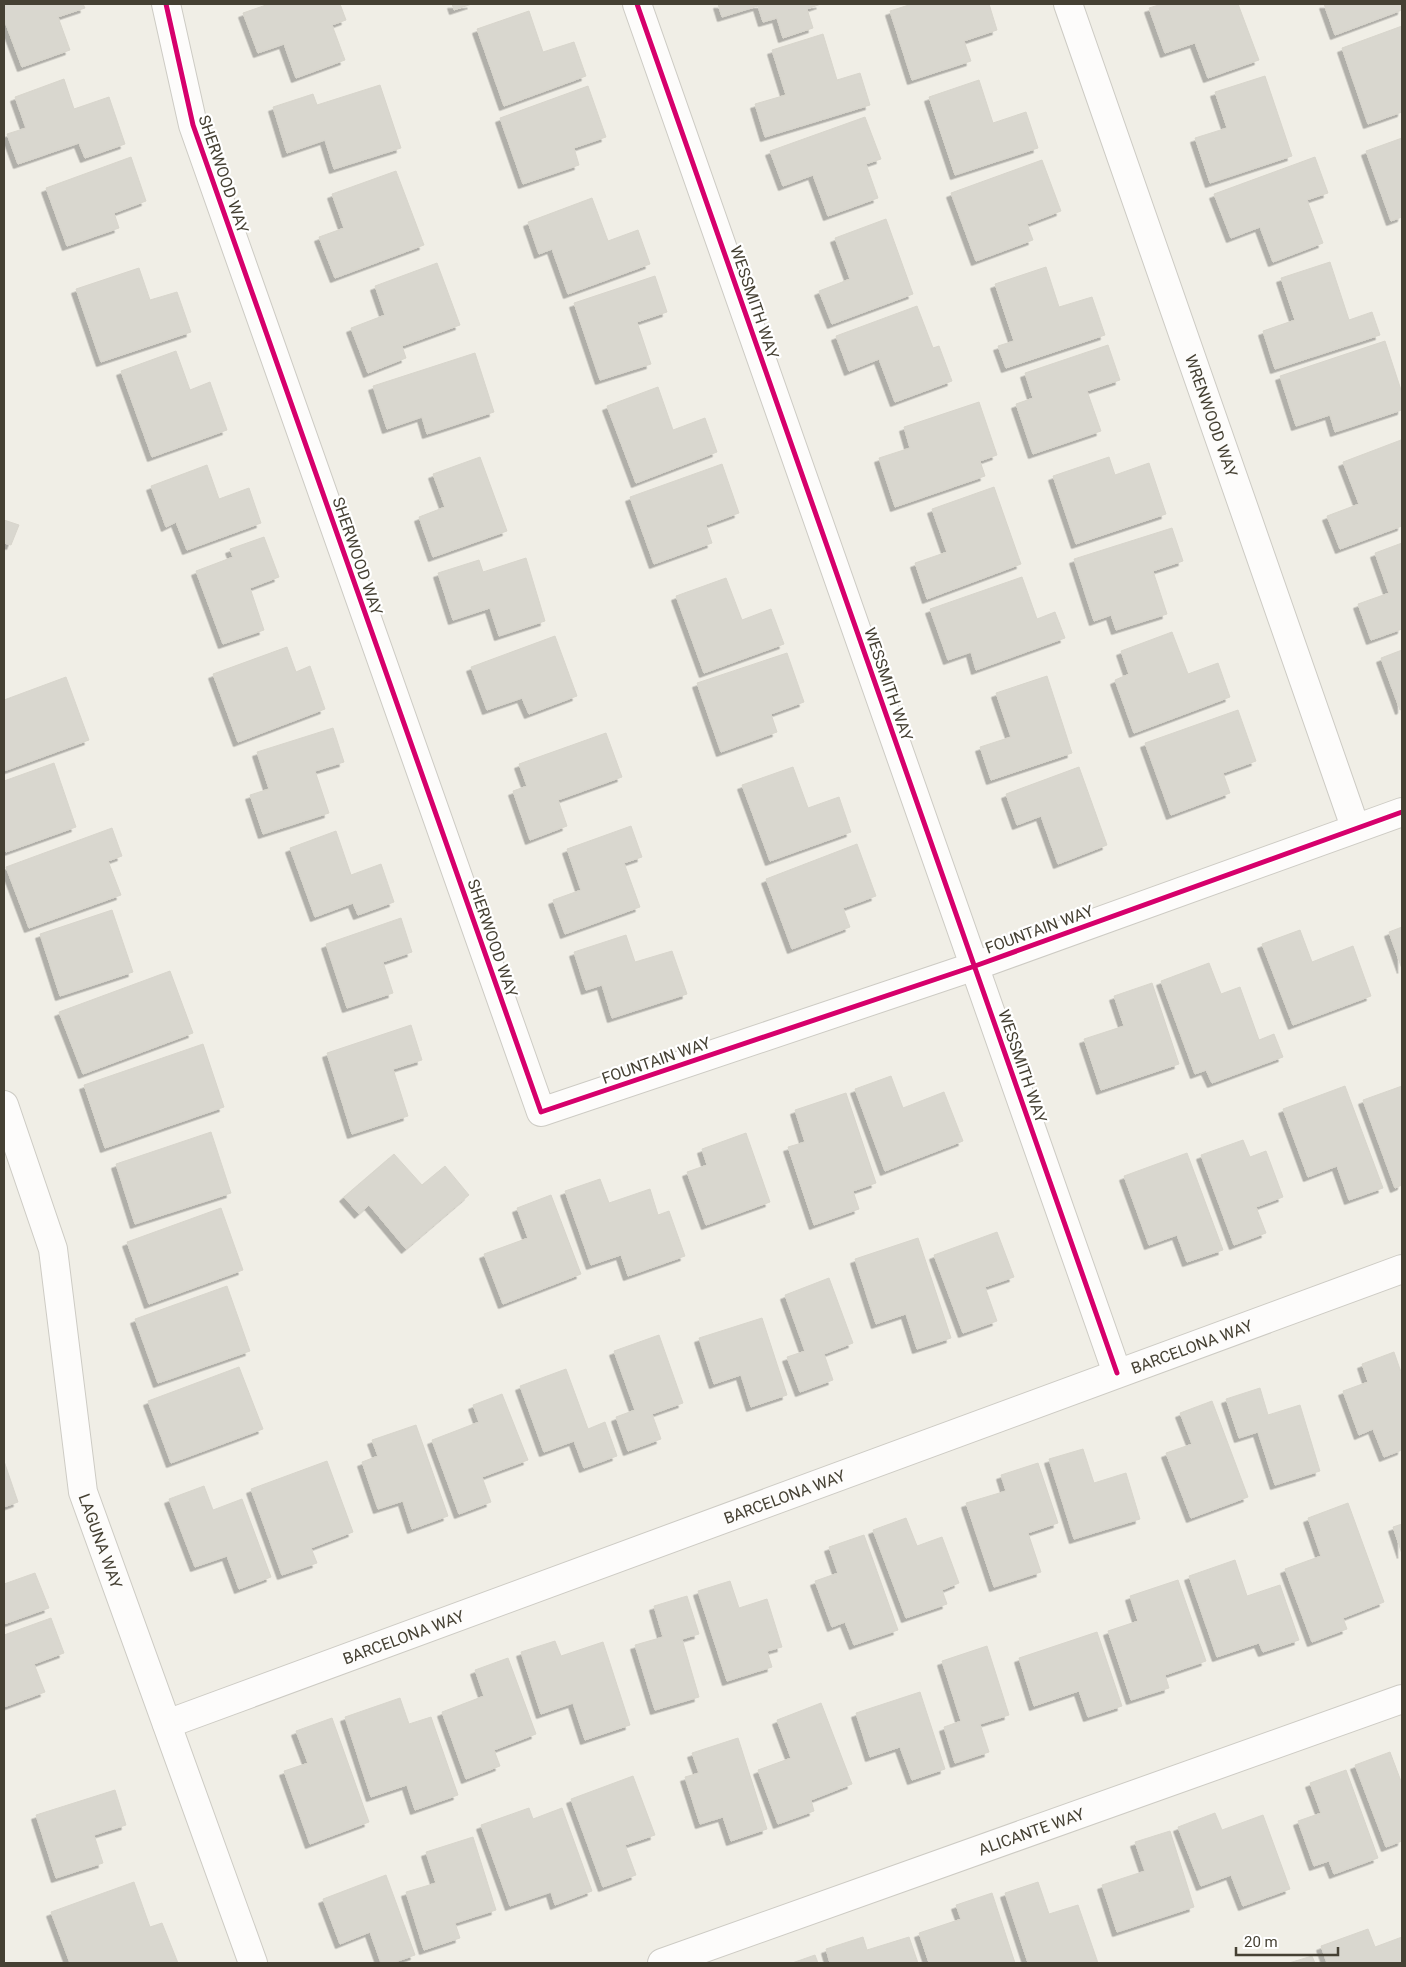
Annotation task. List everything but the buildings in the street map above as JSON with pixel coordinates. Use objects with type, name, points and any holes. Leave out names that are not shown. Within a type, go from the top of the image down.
[{"type":"street","name":"SHERWOOD WAY","points":[[166,4],[193,125],[541,1112]]},
{"type":"street","name":"WESSMITH WAY","points":[[637,4],[1117,1373]]},
{"type":"street","name":"WRENWOOD WAY","points":[[1068,4],[1356,827]]},
{"type":"street","name":"FOUNTAIN WAY","points":[[541,1112],[975,966],[1402,812]]},
{"type":"street","name":"LAGUNA WAY","points":[[4,1106],[53,1250],[83,1492],[254,1963]]},
{"type":"street","name":"BARCELONA WAY","points":[[167,1724],[1402,1269]]},
{"type":"street","name":"ALICANTE WAY","points":[[662,1963],[1402,1699]]},
{"type":"cycle path","points":[[166,4],[193,125],[541,1112],[975,966],[1402,812]]},
{"type":"cycle path","points":[[637,4],[1117,1373]]}]
